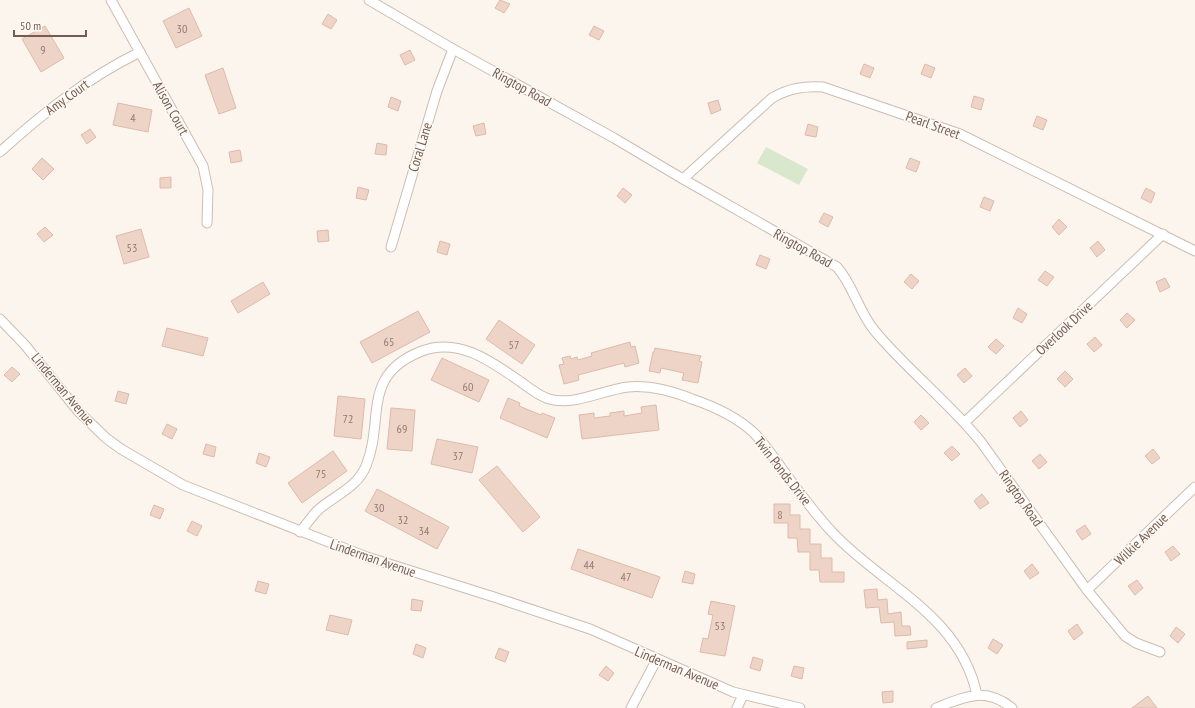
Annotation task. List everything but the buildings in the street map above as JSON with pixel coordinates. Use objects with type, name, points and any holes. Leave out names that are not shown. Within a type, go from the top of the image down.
[{"type":"street","name":"Alison Court","points":[[111,0],[203,166],[208,190],[207,224]]},
{"type":"street","name":"Ringtop Road","points":[[369,0],[453,49],[614,138],[682,179],[837,267],[853,291],[859,306],[873,329],[965,422],[1087,590],[1125,636],[1136,643],[1160,652]]},
{"type":"street","name":"Coral Lane","points":[[391,247],[437,91],[453,49]]},
{"type":"street","name":"Amy Court","points":[[0,152],[38,118],[74,90],[111,66],[140,52]]},
{"type":"street","name":"Pearl Street","points":[[682,179],[772,98],[782,91],[802,86],[824,87],[960,134],[1164,234],[1195,251]]},
{"type":"street","name":"Overlook Drive","points":[[965,422],[1164,234]]},
{"type":"street","name":"Linderman Avenue","points":[[0,319],[25,345],[78,411],[121,449],[183,485],[367,557],[565,620],[743,695],[800,708]]},
{"type":"street","name":"Twin Ponds Drive","points":[[300,532],[320,509],[344,492],[362,475],[367,464],[373,437],[377,399],[380,389],[391,371],[405,360],[421,352],[445,346],[459,348],[488,360],[532,390],[553,400],[578,399],[630,387],[643,387],[671,392],[694,399],[721,412],[752,431],[805,501],[834,534],[911,596],[945,631],[966,662],[973,678],[977,695]]},
{"type":"street","name":"Wilkie Avenue","points":[[1087,590],[1195,487]]},
{"type":"street","points":[[631,708],[657,659]]},
{"type":"street","points":[[737,708],[743,695]]},
{"type":"street","points":[[936,708],[956,700],[977,695],[996,697],[1012,708]]},
{"type":"green space","points":[[766,147],[808,169],[799,185],[757,163]]}]
